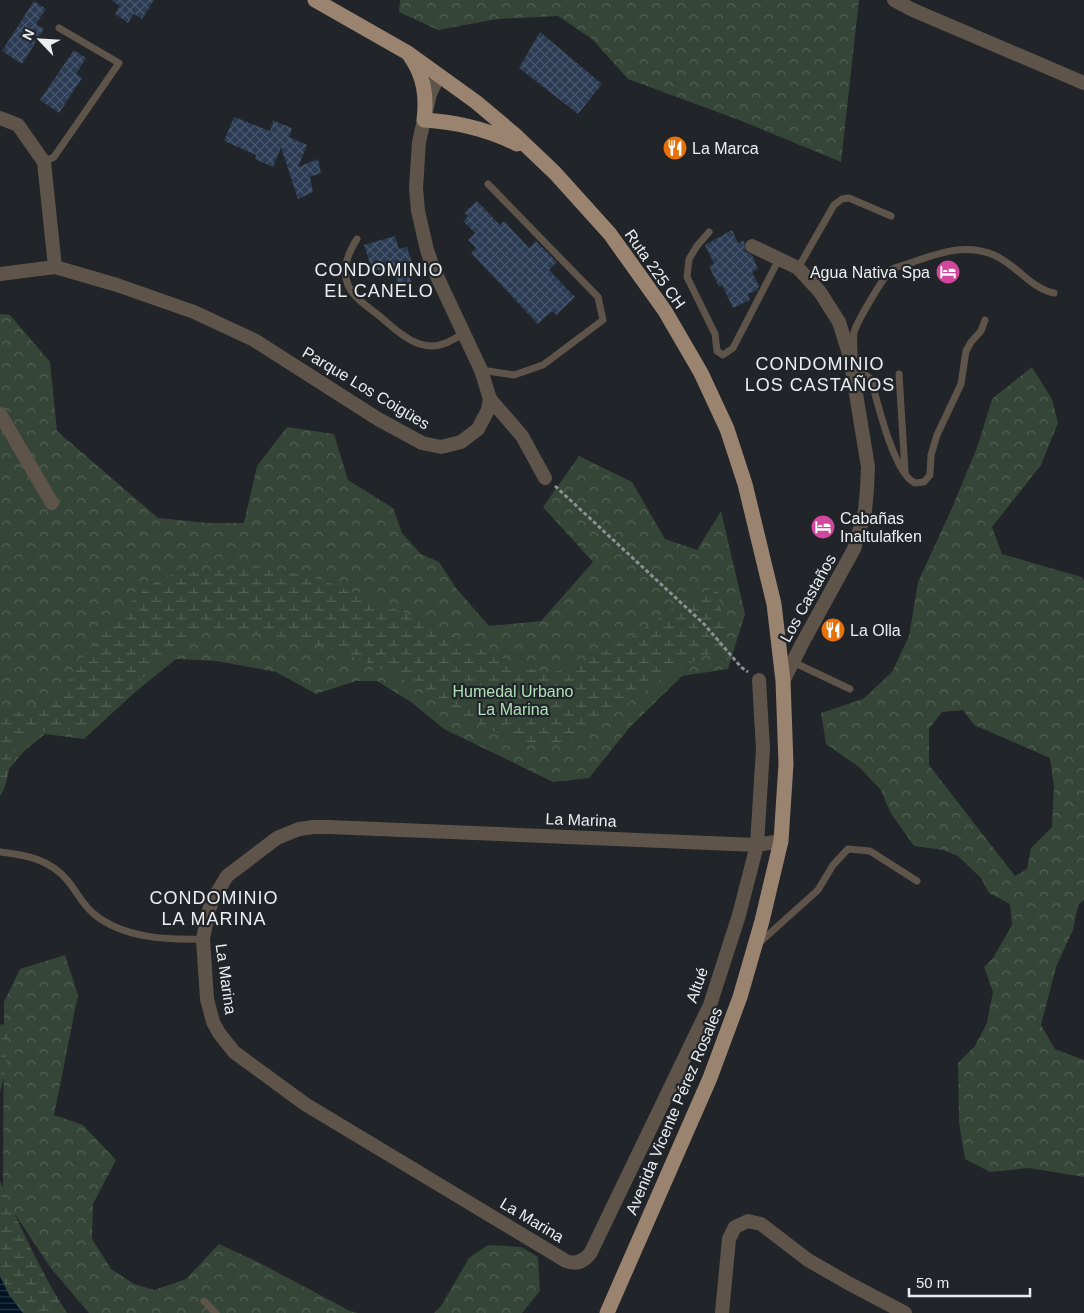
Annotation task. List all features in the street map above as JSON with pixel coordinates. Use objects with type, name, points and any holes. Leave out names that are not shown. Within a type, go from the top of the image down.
[{"type":"main road","name":"Ruta 225 CH","points":[[315,0],[408,53],[476,102],[555,173],[610,234],[665,311],[701,373],[727,429],[745,484],[774,604],[783,681]]},
{"type":"main road","points":[[408,53],[414,62],[426,96],[424,120],[466,124],[487,130],[521,146],[536,156]]},
{"type":"main road","name":"Avenida Vicente Pérez Rosales","points":[[607,1313],[710,1078],[740,997],[754,947],[781,841],[786,764],[783,681]]},
{"type":"street","points":[[894,0],[913,10],[1084,83]]},
{"type":"street","points":[[439,74],[430,94],[416,165],[416,188],[422,231],[434,270],[481,370],[490,399],[522,436],[545,478]]},
{"type":"street","points":[[0,118],[18,125],[44,162],[55,266]]},
{"type":"street","name":"Los Castaños","points":[[752,246],[798,268],[820,292],[838,322],[850,357],[868,467],[865,511],[850,556],[783,681]]},
{"type":"street","name":"Parque Los Coigües","points":[[0,274],[55,266],[116,284],[194,312],[254,340],[378,419],[422,443],[441,447],[461,442],[470,436],[484,420],[490,399]]},
{"type":"street","points":[[0,414],[52,503]]},
{"type":"street","name":"Altué","points":[[566,1261],[578,1263],[584,1261],[591,1252],[710,1006],[739,915],[757,845],[764,749],[759,680]]},
{"type":"street","name":"La Marina","points":[[566,1261],[305,1104],[234,1052],[218,1033],[209,1011],[203,939],[210,907],[227,876],[277,838],[314,827],[757,845],[781,841]]},
{"type":"street","points":[[722,1313],[729,1239],[735,1227],[740,1223],[748,1221],[761,1224],[808,1260],[905,1313]]},
{"type":"lane","points":[[44,162],[54,157],[119,63],[59,28]]},
{"type":"lane","points":[[481,370],[514,375],[542,365],[603,320],[598,297],[488,184]]},
{"type":"lane","points":[[798,268],[834,205],[842,199],[849,198],[891,216]]},
{"type":"lane","points":[[709,232],[689,259],[687,277],[715,334],[717,350],[723,355],[733,348],[779,259]]},
{"type":"lane","points":[[356,239],[347,258],[346,278],[349,288],[364,303],[406,339],[425,346],[450,342],[464,332]]},
{"type":"lane","points":[[985,320],[981,331],[966,351],[961,384],[952,402],[948,416],[937,435],[931,455],[930,475],[924,482],[910,481],[891,447],[871,379],[863,373],[853,376],[854,333],[868,304],[892,270],[940,253],[964,249],[978,250],[993,254],[1006,261],[1017,268],[1032,283],[1054,293]]},
{"type":"lane","points":[[899,374],[905,474]]},
{"type":"lane","points":[[793,662],[850,689]]},
{"type":"lane","points":[[754,947],[818,890],[833,865],[848,849],[870,852],[917,881]]},
{"type":"lane","points":[[0,852],[28,856],[53,866],[68,880],[79,898],[93,913],[119,928],[146,936],[203,939]]},
{"type":"lane","points":[[204,1301],[216,1313]]},
{"type":"path","points":[[545,478],[704,624],[742,667],[759,680]]},
{"type":"green space","points":[[400,0],[859,0],[841,162],[739,120],[628,79],[592,39],[558,16],[497,19],[438,30],[399,12]]},
{"type":"green space","points":[[0,314],[10,315],[50,362],[57,431],[158,518],[208,523],[244,523],[257,466],[287,427],[334,434],[348,480],[393,508],[402,533],[421,554],[439,562],[456,588],[489,626],[541,621],[593,562],[543,507],[579,456],[632,482],[665,539],[697,550],[721,511],[745,614],[728,669],[682,676],[630,727],[589,778],[553,782],[444,729],[411,702],[377,681],[356,681],[316,694],[276,672],[216,661],[176,659],[134,693],[84,739],[45,734],[23,752],[0,780]]},
{"type":"green space","points":[[1032,367],[1052,399],[1058,423],[1041,465],[992,527],[1002,554],[1081,577],[1084,580],[1084,900],[1078,905],[1073,930],[1056,967],[1041,1025],[1055,1049],[1084,1060],[1084,1177],[1029,1168],[990,1172],[965,1159],[959,1122],[958,1063],[975,1046],[987,1023],[993,992],[984,967],[993,958],[1012,925],[1010,904],[989,893],[981,878],[958,856],[943,850],[914,846],[890,812],[881,790],[859,767],[826,744],[821,713],[863,699],[892,672],[909,636],[918,582],[978,445],[992,399]],"holes":[[[963,710],[974,725],[1050,758],[1054,787],[1052,827],[1031,848],[1027,869],[1015,876],[929,765],[929,729],[942,712]]]},
{"type":"green space","name":"Humedal Urbano La Marina","points":[[256,568],[294,573],[322,580],[423,620],[502,658],[531,669],[553,673],[633,636],[690,597],[717,587],[727,643],[661,679],[595,726],[563,742],[549,744],[511,738],[494,731],[394,675],[340,652],[282,637],[230,630],[206,632],[189,638],[159,662],[103,721],[94,726],[73,730],[41,732],[31,735],[22,741],[13,754],[4,790],[0,796],[0,717],[29,709],[58,694],[66,685],[87,651],[104,630],[152,584],[176,573]]},
{"type":"green space","points":[[65,955],[78,995],[54,1115],[83,1125],[116,1160],[93,1204],[92,1239],[111,1269],[134,1284],[154,1290],[186,1279],[219,1244],[260,1263],[350,1311],[358,1313],[89,1313],[50,1267],[3,1196],[4,1002],[20,969]]},
{"type":"green space","points":[[0,1025],[5,1026],[8,1034],[5,1048],[7,1065],[0,1092]]},
{"type":"green space","points":[[0,1181],[39,1265],[67,1313],[0,1313]]},
{"type":"green space","points":[[488,1245],[521,1247],[538,1257],[540,1291],[522,1313],[434,1313],[441,1306],[469,1258]]},
{"type":"water","points":[[0,1276],[9,1295],[23,1313],[0,1313]]},
{"type":"building","points":[[111,0],[154,0],[142,19],[134,14],[128,23],[115,14],[120,6]]},
{"type":"building","points":[[34,1],[46,9],[36,24],[44,29],[22,64],[2,51]]},
{"type":"building","points":[[540,32],[602,84],[578,114],[519,68]]},
{"type":"building","points":[[74,50],[86,58],[76,74],[82,78],[59,113],[40,100]]},
{"type":"building","points":[[234,117],[270,131],[273,123],[272,120],[292,128],[289,137],[307,145],[298,167],[318,159],[321,173],[310,177],[313,192],[298,199],[281,147],[273,167],[255,159],[256,155],[224,141]]},
{"type":"building","points":[[477,201],[500,225],[504,221],[529,248],[536,241],[557,262],[549,270],[575,297],[556,315],[552,311],[538,324],[471,253],[476,248],[468,240],[475,233],[463,221],[468,216],[464,213]]},
{"type":"building","points":[[732,230],[738,243],[744,240],[745,251],[752,255],[758,269],[752,272],[759,286],[757,290],[748,294],[750,300],[733,308],[722,285],[719,287],[709,266],[714,264],[705,245]]},
{"type":"building","points":[[395,236],[399,249],[407,247],[414,268],[407,270],[412,284],[399,288],[392,266],[373,272],[364,245]]},
{"type":"place","name":"La Marca","points":[[675,148]]},
{"type":"place","name":"Agua Nativa Spa","points":[[948,272]]},
{"type":"place","name":"Cabañas Inaltulafken","points":[[823,527]]},
{"type":"place","name":"La Olla","points":[[833,630]]},
{"type":"district","name":"CONDOMINIO EL CANELO","points":[[379,280]]},
{"type":"district","name":"CONDOMINIO LOS CASTAÑOS","points":[[820,374]]},
{"type":"district","name":"CONDOMINIO LA MARINA","points":[[214,908]]}]
